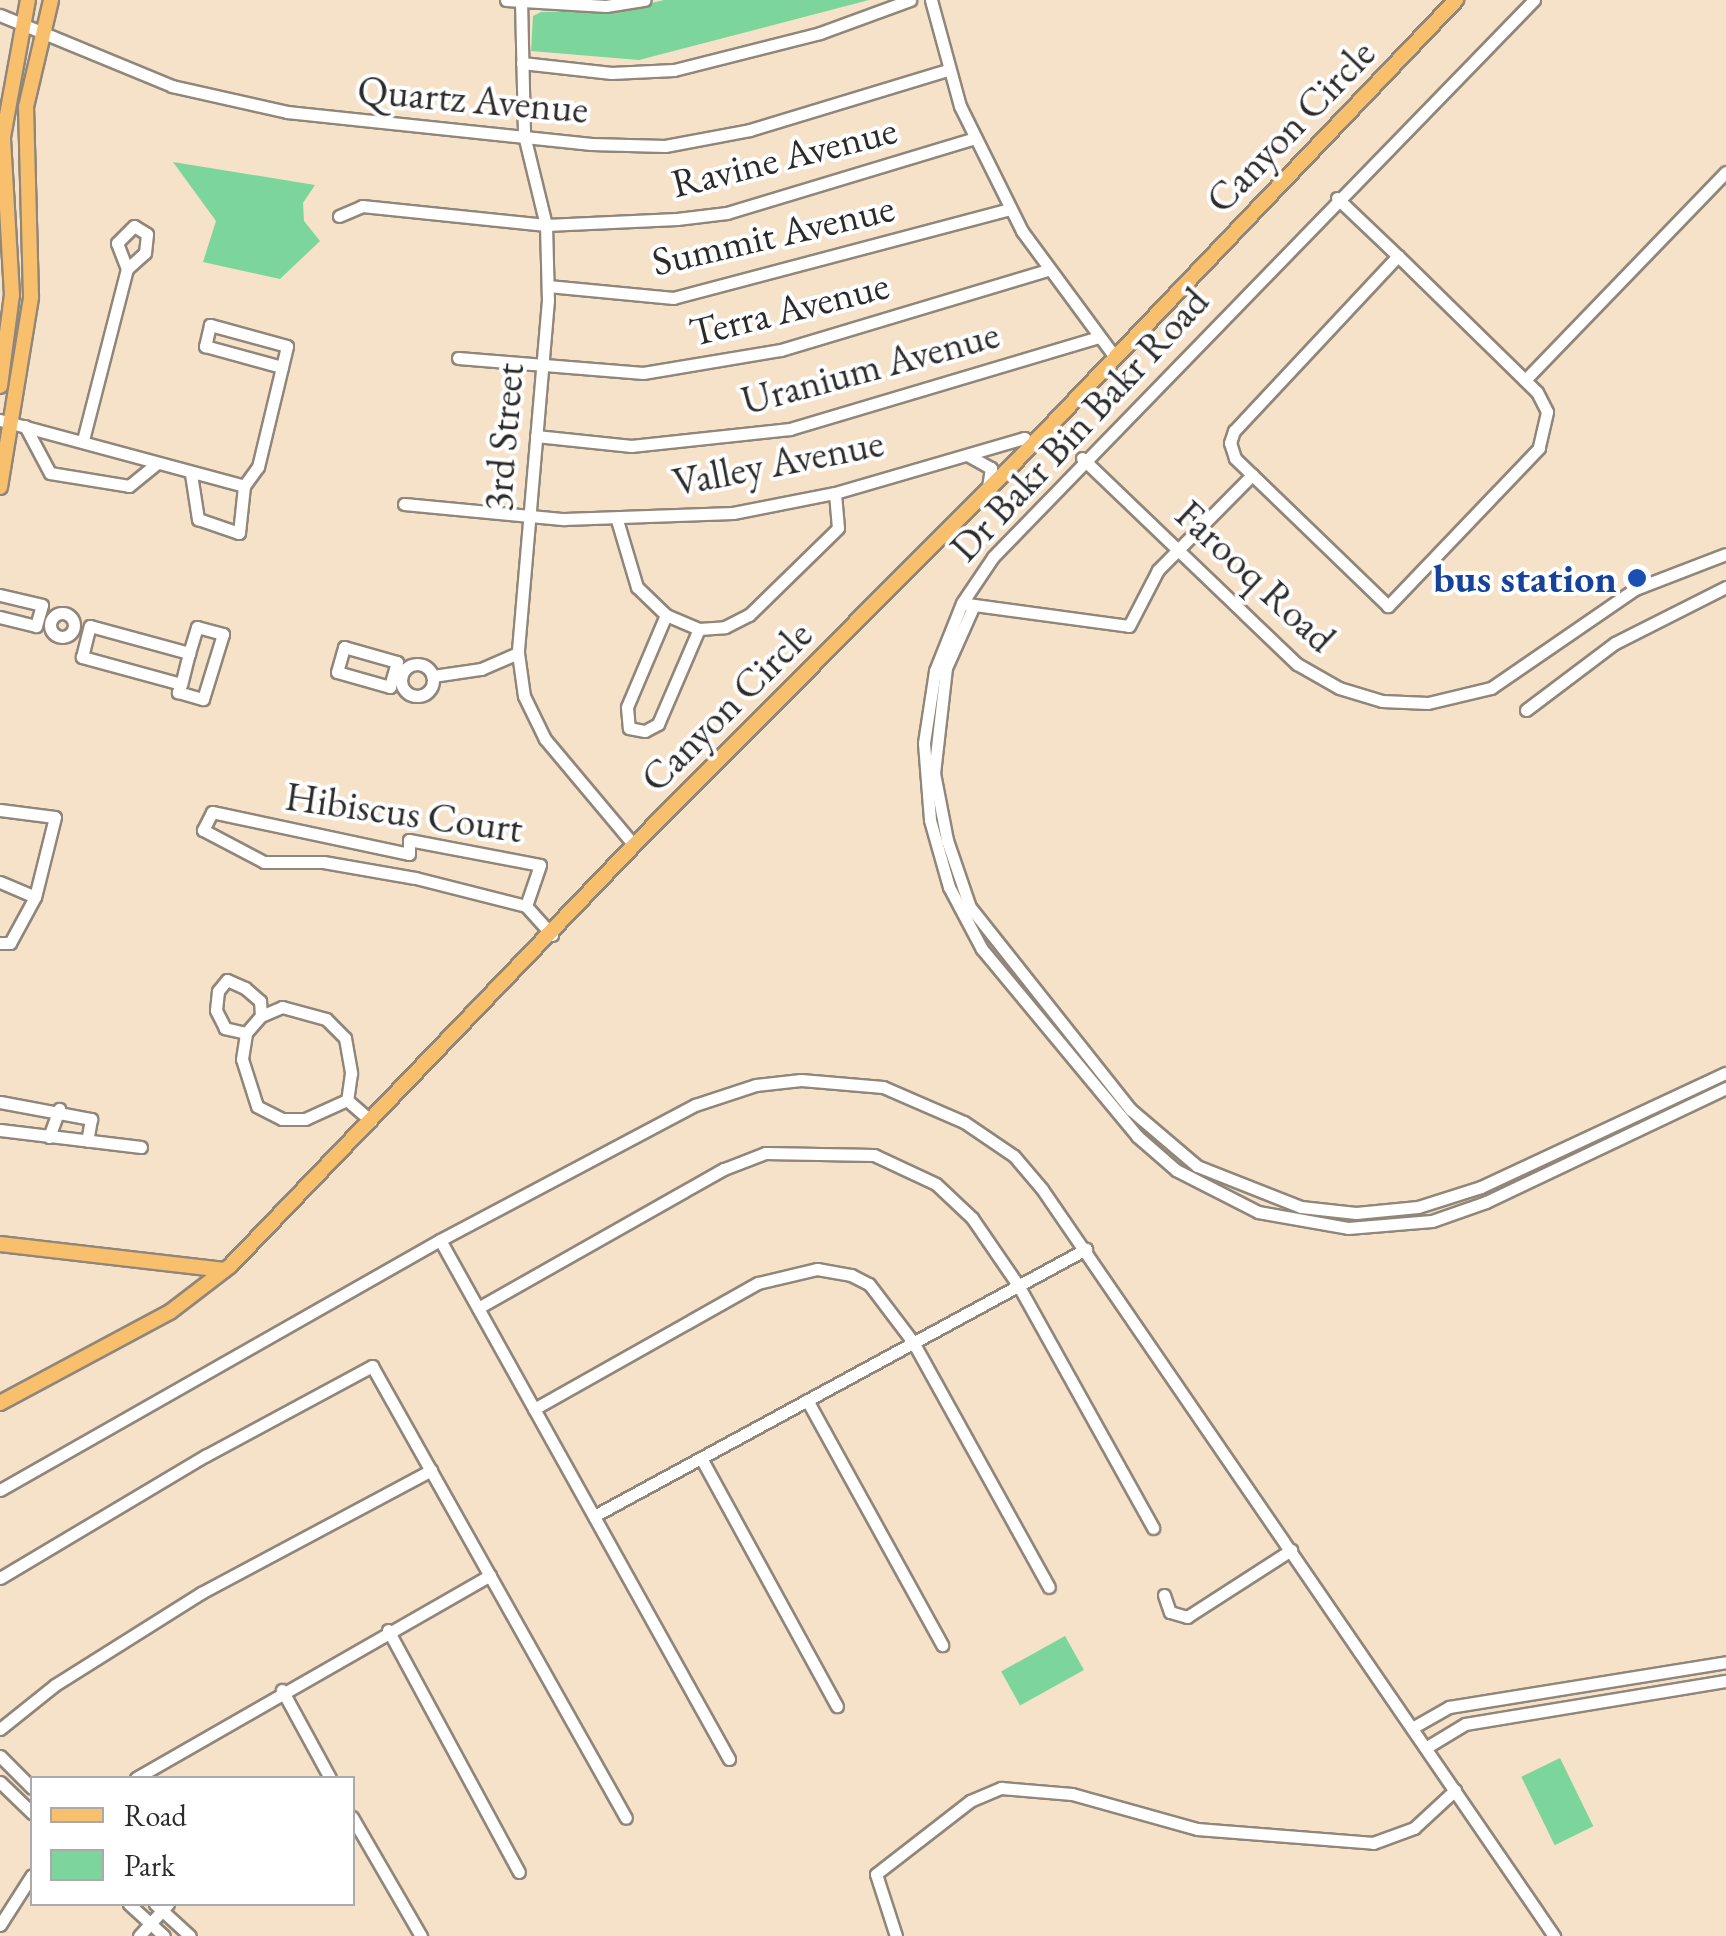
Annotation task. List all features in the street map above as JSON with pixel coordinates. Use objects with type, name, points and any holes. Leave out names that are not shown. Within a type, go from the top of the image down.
[{"type":"main road","points":[[0,386],[6,104],[28,0]]},
{"type":"main road","points":[[0,486],[27,339],[26,107],[51,0]]},
{"type":"main road","name":"Canyon Circle","points":[[0,1403],[170,1312],[225,1270],[552,935],[634,845],[1032,445],[1456,0]]},
{"type":"main road","points":[[0,1244],[225,1270]]},
{"type":"street","points":[[506,0],[606,6],[644,0]]},
{"type":"street","points":[[522,63],[611,74],[674,70],[820,33],[910,0]]},
{"type":"street","points":[[930,0],[948,70],[975,138],[1010,209],[1047,270],[1114,356]]},
{"type":"street","name":"Dr Bakr Bin Bakr Road","points":[[1534,0],[1082,458],[993,557],[935,671],[924,743],[930,820],[949,887],[982,949],[1136,1136],[1176,1170],[1224,1197],[1293,1221],[1402,1226],[1486,1202],[1726,1088]]},
{"type":"street","name":"3rd Street","points":[[521,1],[522,63],[513,134],[546,225],[548,286],[518,652],[524,696],[545,738],[634,845]]},
{"type":"street","name":"Quartz Avenue","points":[[0,15],[172,86],[287,112],[403,129],[665,146],[750,130],[948,70]]},
{"type":"street","name":"Ravine Avenue","points":[[339,216],[362,206],[546,225],[727,212],[975,138]]},
{"type":"street","points":[[3,171],[25,174]]},
{"type":"street","points":[[1525,380],[1726,172]]},
{"type":"street","points":[[1337,198],[1398,256],[1525,380],[1548,412],[1539,448],[1388,606],[1231,452],[1234,430],[1398,256]]},
{"type":"street","name":"Summit Avenue","points":[[548,286],[674,298],[1010,209]]},
{"type":"street","points":[[84,440],[127,270]]},
{"type":"street","name":"Terra Avenue","points":[[458,358],[643,374],[762,353],[1047,270]]},
{"type":"street","points":[[191,474],[198,519],[239,533],[244,486],[258,467],[282,367],[287,346],[210,325],[205,346],[282,367]]},
{"type":"street","points":[[4,335],[27,339]]},
{"type":"street","name":"Uranium Avenue","points":[[536,436],[631,446],[790,429],[1098,337]]},
{"type":"street","points":[[13,423],[244,486]]},
{"type":"street","points":[[13,423],[50,473],[129,486],[157,464]]},
{"type":"street","name":"Valley Avenue","points":[[404,504],[617,520],[733,513],[835,493],[1024,438],[1032,445]]},
{"type":"street","points":[[955,457],[985,460],[992,478],[987,491]]},
{"type":"street","name":"Farooq Road","points":[[1082,458],[1297,664],[1339,688],[1402,704],[1491,688],[1636,589],[1726,554]]},
{"type":"street","points":[[1252,475],[1149,583],[1128,626],[968,604],[946,668],[934,774],[946,840],[970,907],[1130,1109],[1197,1166],[1301,1207],[1402,1210],[1481,1187],[1726,1074]]},
{"type":"street","points":[[617,520],[637,586],[666,615],[698,628],[724,627],[749,615],[822,548],[838,528],[835,493]]},
{"type":"street","points":[[1526,710],[1614,642],[1726,587]]},
{"type":"street","points":[[0,595],[42,605],[56,636],[73,630],[88,636]]},
{"type":"street","points":[[666,615],[627,707],[630,728],[645,732],[658,724],[698,628]]},
{"type":"street","points":[[0,617],[36,626],[45,618]]},
{"type":"street","points":[[180,684],[82,657],[90,626],[189,654]]},
{"type":"street","points":[[197,627],[223,634],[204,699],[178,692],[189,654],[197,627]]},
{"type":"street","points":[[433,676],[429,691],[419,696],[405,690],[398,674],[397,662],[344,647],[337,672],[390,687],[398,674],[417,663],[433,676],[481,668],[518,652]]},
{"type":"street","points":[[0,810],[55,816],[35,897],[10,943],[0,943]]},
{"type":"street","name":"Hibiscus Court","points":[[526,906],[540,865],[410,840],[410,854],[212,812],[203,830],[264,862],[322,862],[416,878],[526,906],[552,935]]},
{"type":"street","points":[[0,882],[35,897]]},
{"type":"street","points":[[246,1034],[225,1028],[216,1010],[218,990],[227,980],[260,1000],[326,1019],[345,1038],[351,1073],[347,1100]]},
{"type":"street","points":[[260,1000],[261,1016]]},
{"type":"street","points":[[282,1008],[261,1016],[246,1034],[242,1059],[257,1106],[282,1118],[304,1120],[347,1100]]},
{"type":"street","points":[[0,1490],[440,1240],[695,1105],[756,1086],[801,1080],[882,1087],[964,1122],[1014,1156],[1086,1249],[1554,1936]]},
{"type":"street","points":[[347,1100],[371,1121]]},
{"type":"street","points":[[0,1102],[91,1118],[87,1141]]},
{"type":"street","points":[[49,1137],[59,1110]]},
{"type":"street","points":[[0,1130],[141,1146]]},
{"type":"street","points":[[478,1308],[724,1169],[765,1154],[829,1150],[874,1155],[936,1184],[972,1218],[1018,1285],[1152,1528]]},
{"type":"street","points":[[440,1240],[730,1759]]},
{"type":"street","points":[[594,1516],[1086,1249]]},
{"type":"street","points":[[534,1409],[758,1283],[816,1269],[869,1284],[913,1342],[1049,1587]]},
{"type":"street","points":[[0,1578],[372,1366],[626,1818]]},
{"type":"street","points":[[807,1400],[942,1645]]},
{"type":"street","points":[[701,1458],[836,1706]]},
{"type":"street","points":[[0,1729],[55,1685],[202,1593],[431,1470]]},
{"type":"street","points":[[1164,1595],[1170,1612],[1188,1617],[1291,1550]]},
{"type":"street","points":[[139,1776],[282,1690],[490,1575]]},
{"type":"street","points":[[388,1630],[519,1872]]},
{"type":"street","points":[[1412,1728],[1449,1707],[1726,1662]]},
{"type":"street","points":[[1427,1747],[1466,1724],[1726,1681]]},
{"type":"street","points":[[282,1690],[329,1776]]},
{"type":"street","points":[[0,1756],[30,1786]]},
{"type":"street","points":[[0,1782],[30,1810]]},
{"type":"street","points":[[896,1936],[876,1874],[970,1801],[1001,1788],[1072,1794],[1197,1829],[1373,1843],[1414,1828],[1454,1790]]},
{"type":"street","points":[[355,1823],[421,1936]]},
{"type":"street","points":[[0,1925],[30,1878]]},
{"type":"street","points":[[131,1906],[164,1936]]},
{"type":"street","points":[[139,1936],[160,1906]]},
{"type":"street","points":[[162,1906],[190,1936]]},
{"type":"green space","points":[[664,0],[869,0],[639,60],[531,51],[533,16],[541,12],[622,10]]},
{"type":"green space","points":[[173,162],[315,185],[303,203],[304,221],[320,241],[280,279],[203,262],[216,221]]},
{"type":"green space","points":[[1065,1636],[1084,1670],[1020,1706],[1001,1671]]},
{"type":"green space","points":[[1560,1758],[1593,1826],[1555,1845],[1521,1777]]},
{"type":"place","name":"bus station","points":[[1637,578]]}]
